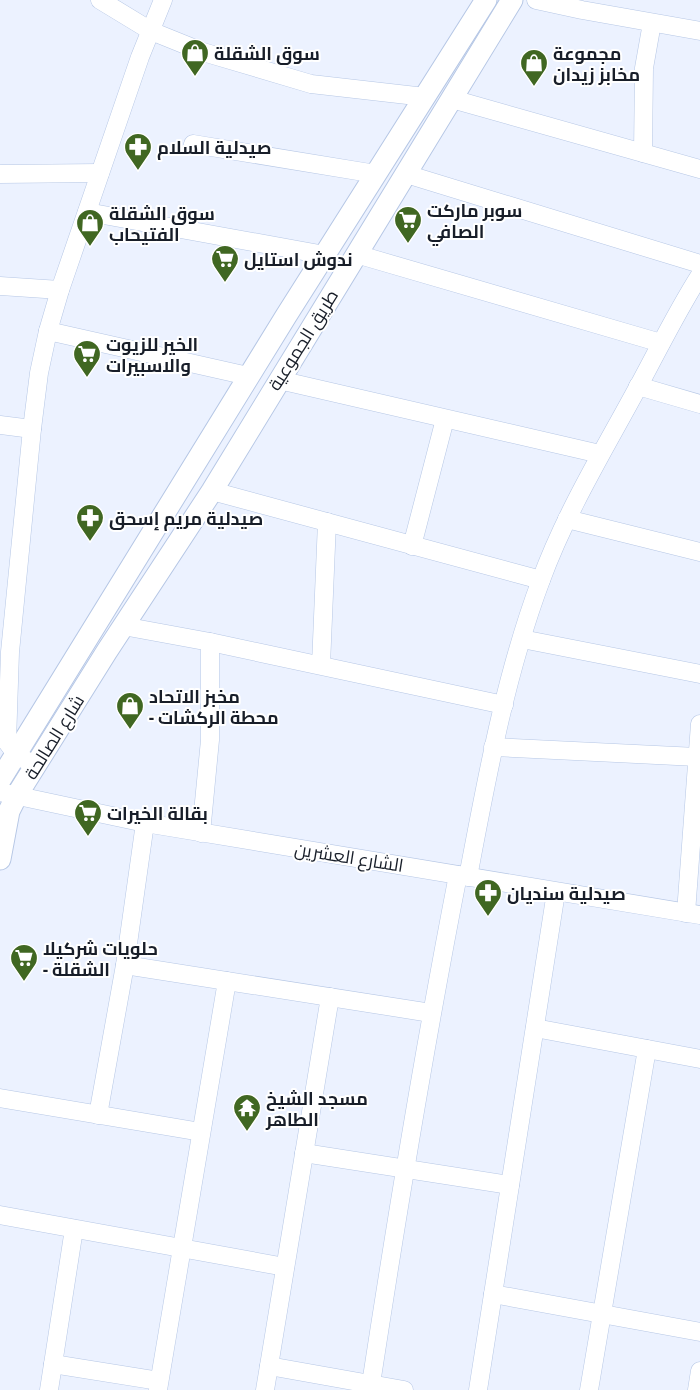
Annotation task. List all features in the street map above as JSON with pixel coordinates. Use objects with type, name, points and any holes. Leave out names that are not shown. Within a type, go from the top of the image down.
[{"type":"main road","name":"طريق الجموعية","points":[[70,666],[248,376],[486,0]]},
{"type":"main road","name":"طريق الجموعية","points":[[92,678],[123,626],[212,491],[512,0]]},
{"type":"main road","name":"شارع الصالحة","points":[[0,780],[70,666]]},
{"type":"main road","name":"شارع الصالحة","points":[[6,802],[35,767],[92,678]]},
{"type":"main road","points":[[0,859],[6,802]]},
{"type":"street","points":[[100,0],[151,31],[203,52],[311,84],[425,96]]},
{"type":"street","points":[[35,767],[16,754],[7,742],[10,652],[39,373],[48,331],[60,290],[163,0]]},
{"type":"street","points":[[536,0],[700,31]]},
{"type":"street","points":[[643,153],[644,68],[652,23]]},
{"type":"street","points":[[452,99],[700,169]]},
{"type":"street","points":[[193,144],[376,174]]},
{"type":"street","points":[[0,174],[100,173]]},
{"type":"street","points":[[371,1384],[404,1170],[431,1013],[493,747],[522,639],[541,580],[567,519],[600,454],[700,274],[406,174]]},
{"type":"street","points":[[87,212],[325,255]]},
{"type":"street","points":[[356,254],[661,343]]},
{"type":"street","points":[[0,286],[60,290]]},
{"type":"street","points":[[48,331],[248,376]]},
{"type":"street","points":[[279,380],[600,454]]},
{"type":"street","points":[[638,386],[700,404]]},
{"type":"street","points":[[412,546],[445,419]]},
{"type":"street","points":[[0,425],[32,429]]},
{"type":"street","points":[[212,491],[541,580]]},
{"type":"street","points":[[567,519],[700,552]]},
{"type":"street","points":[[321,665],[327,522]]},
{"type":"street","points":[[123,626],[321,665],[504,705]]},
{"type":"street","points":[[522,639],[700,674]]},
{"type":"street","points":[[201,833],[210,740],[210,642]]},
{"type":"street","points":[[693,914],[698,778],[697,757],[700,724]]},
{"type":"street","points":[[493,747],[697,757]]},
{"type":"street","name":"الشارع العشرين","points":[[6,802],[145,823],[693,914]]},
{"type":"street","points":[[98,1115],[125,965],[145,823]]},
{"type":"street","points":[[478,1390],[556,892]]},
{"type":"street","points":[[125,965],[431,1013]]},
{"type":"street","points":[[53,1364],[158,1385],[227,981]]},
{"type":"street","points":[[264,1390],[330,997]]},
{"type":"street","points":[[534,1028],[700,1059]]},
{"type":"street","points":[[589,1390],[647,1049]]},
{"type":"street","points":[[0,1098],[201,1132]]},
{"type":"street","points":[[304,1153],[510,1185]]},
{"type":"street","points":[[0,1215],[285,1267]]},
{"type":"street","points":[[49,1390],[74,1229]]},
{"type":"street","points":[[493,1294],[700,1332]]},
{"type":"street","points":[[268,1366],[404,1390]]},
{"type":"street","points":[[697,1390],[700,1371]]},
{"type":"place","name":"سوق الشقلة","points":[[195,77]]},
{"type":"place","name":"مجموعة مخابز زيدان","points":[[534,87]]},
{"type":"place","name":"صيدلية السلام","points":[[138,171]]},
{"type":"place","name":"سوبر ماركت الصافي","points":[[408,244]]},
{"type":"place","name":"سوق الشقلة الفتيحاب","points":[[90,247]]},
{"type":"place","name":"ندوش استايل","points":[[225,283]]},
{"type":"place","name":"الخير للزيوت والاسبيرات","points":[[87,378]]},
{"type":"place","name":"صيدلية مريم إسحق","points":[[90,542]]},
{"type":"place","name":"مخبز الاتحاد - محطة الركشات","points":[[130,730]]},
{"type":"place","name":"بقالة الخيرات","points":[[88,837]]},
{"type":"place","name":"صيدلية سنديان","points":[[488,917]]},
{"type":"place","name":"حلويات شركيلا - الشقلة","points":[[24,982]]},
{"type":"place","name":"مسجد الشيخ الطاهر","points":[[247,1132]]}]
